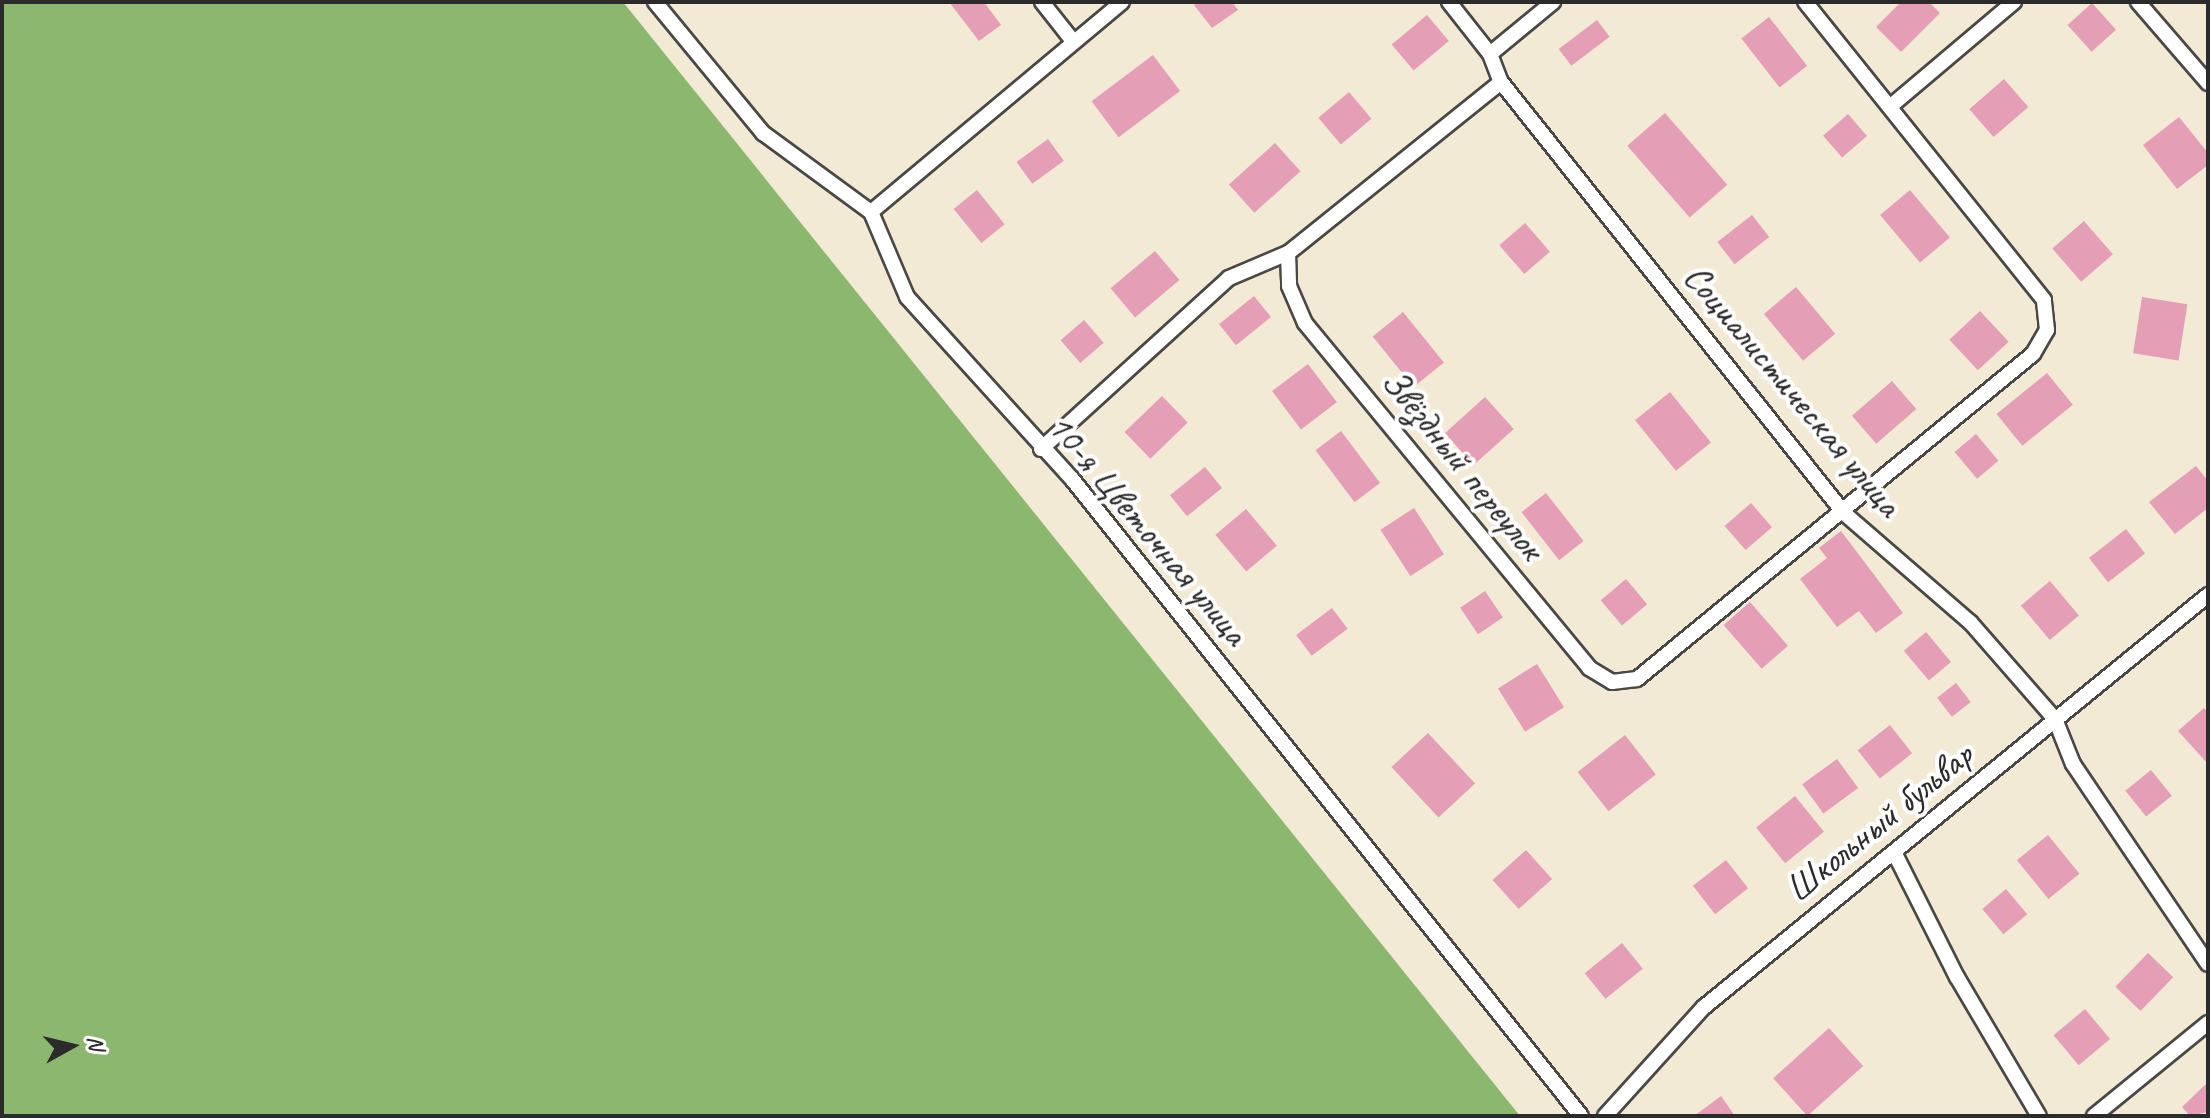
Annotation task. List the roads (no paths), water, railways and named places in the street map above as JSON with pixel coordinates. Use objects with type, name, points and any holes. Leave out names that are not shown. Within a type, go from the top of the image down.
[{"type":"lane","points":[[655,2],[763,133],[871,212],[1072,40],[1122,2]]},
{"type":"lane","points":[[1042,2],[1072,40]]},
{"type":"lane","name":"Социалистическая улица","points":[[1449,2],[1490,54],[1501,82],[1844,513],[1970,622],[2055,719],[2073,764],[2208,964]]},
{"type":"lane","points":[[1490,54],[1553,2]]},
{"type":"lane","name":"Звёздный переулок","points":[[1288,253],[1289,286],[1305,323],[1589,668],[1612,682],[1637,679],[1844,513],[2033,354],[2047,330],[2044,300],[1892,105],[1805,2]]},
{"type":"lane","points":[[1892,105],[2014,2]]},
{"type":"lane","points":[[2138,2],[2208,83]]},
{"type":"lane","points":[[1041,449],[1229,278],[1288,253],[1501,82]]},
{"type":"lane","name":"10-я Цветочная улица","points":[[871,212],[907,297],[1041,449],[1072,479],[1581,1116]]},
{"type":"lane","name":"Школьный бульвар","points":[[1605,1116],[1704,1007],[2208,595]]},
{"type":"lane","points":[[1894,852],[1957,977],[2039,1116]]},
{"type":"lane","points":[[2094,1116],[2208,1023]]}]
